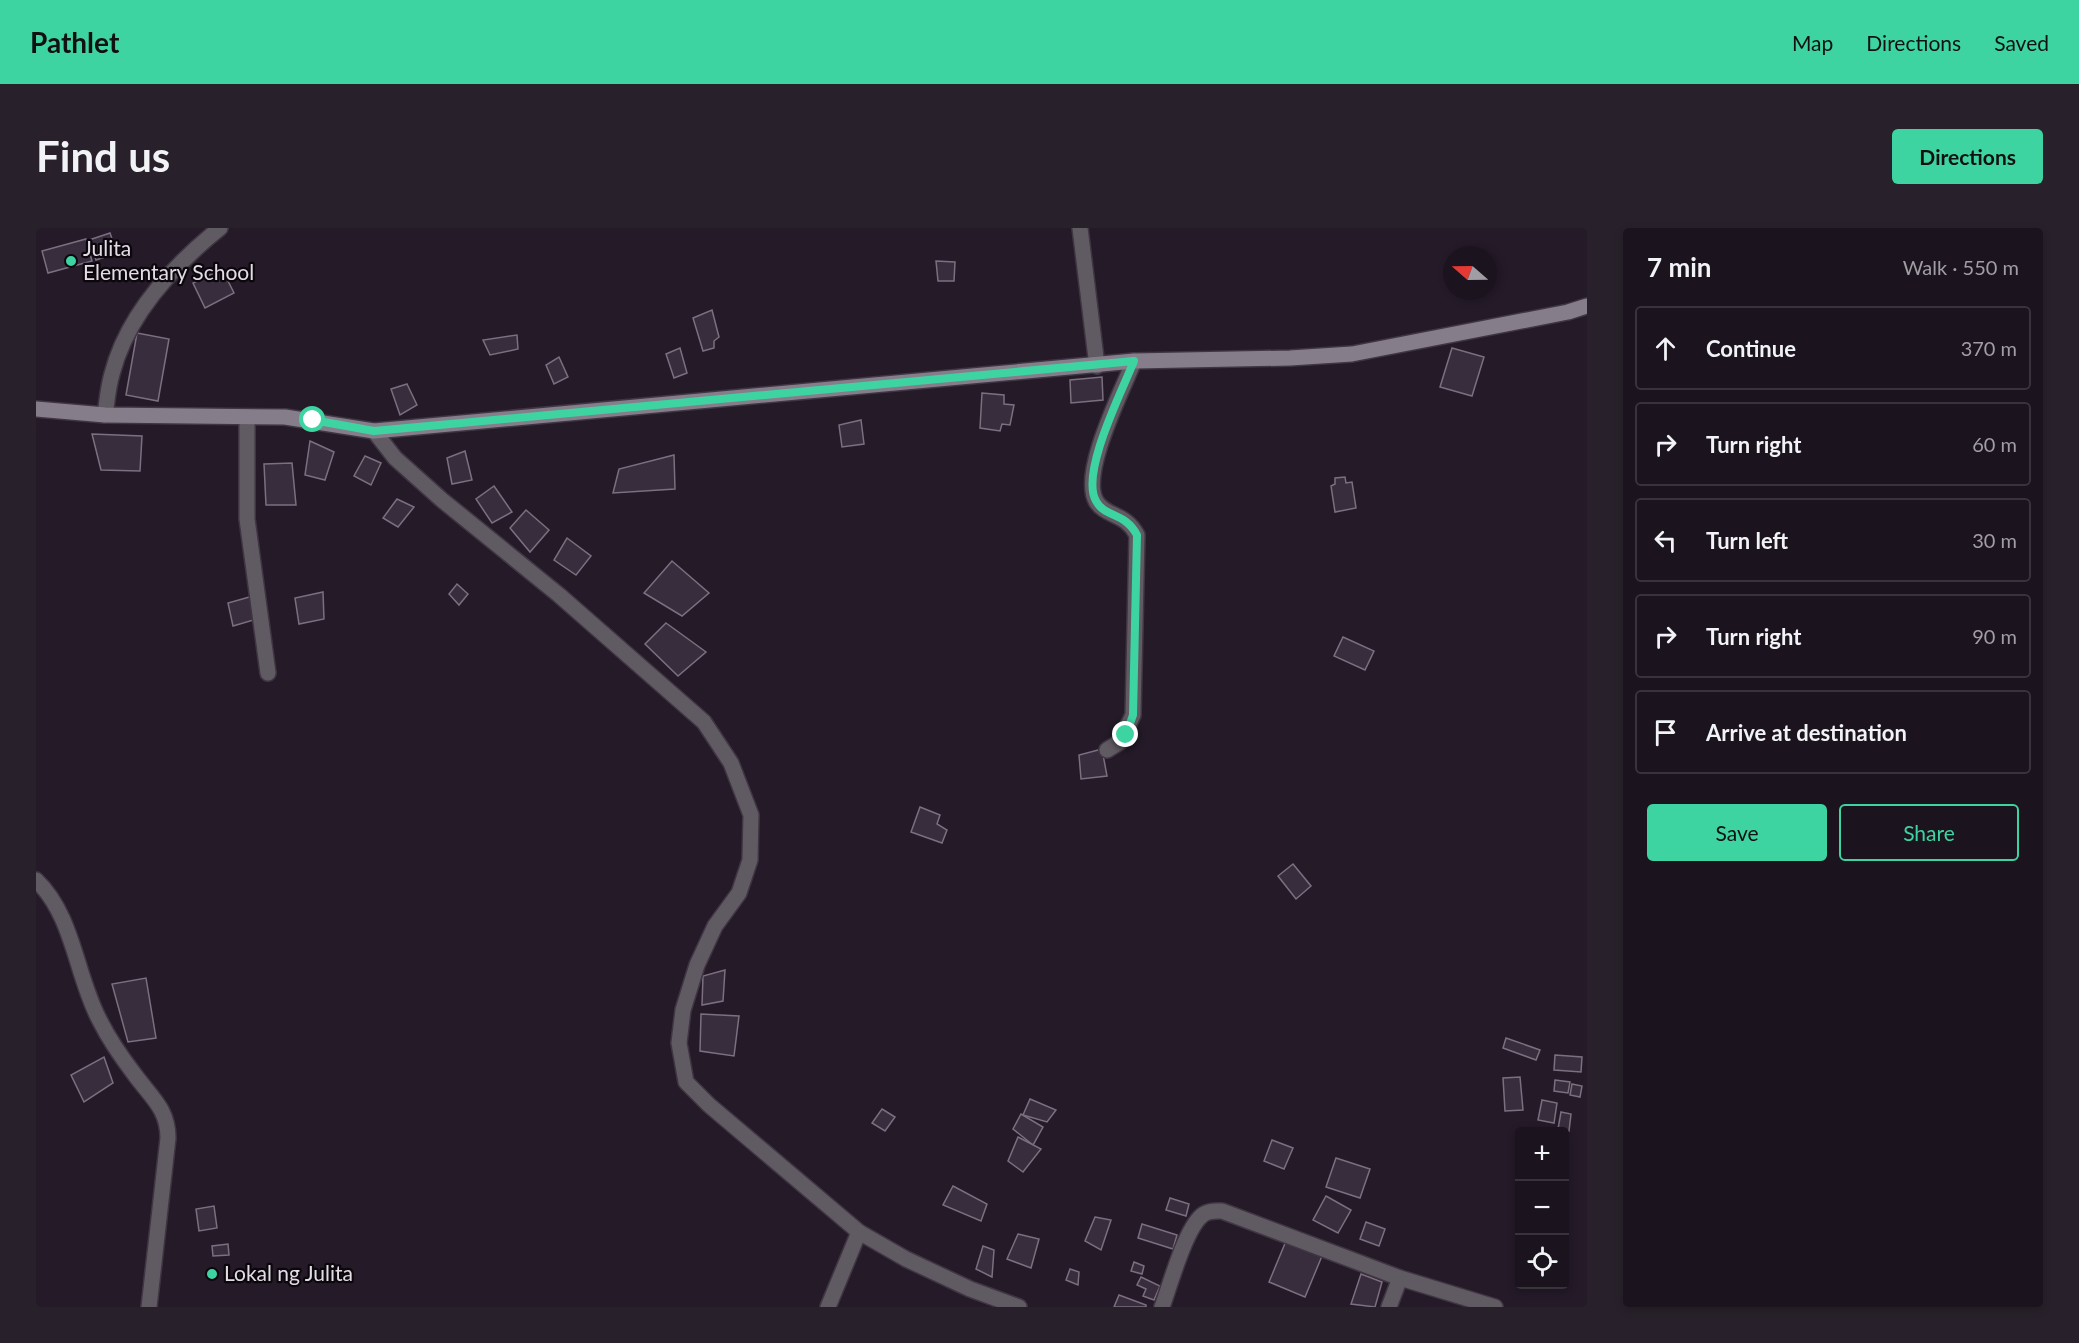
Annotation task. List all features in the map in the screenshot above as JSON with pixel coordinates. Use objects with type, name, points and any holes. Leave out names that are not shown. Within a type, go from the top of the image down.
[{"type":"street","points":[[105,415],[112,374],[131,327],[167,279],[193,250],[220,228]]},
{"type":"street","points":[[1080,228],[1097,366]]},
{"type":"street","points":[[36,409],[105,415],[313,420],[374,431],[1134,361],[1290,358],[1352,354],[1557,315],[1587,306]]},
{"type":"street","points":[[1107,750],[1120,742],[1133,715],[1137,535],[1131,524],[1101,508],[1095,500],[1093,485],[1095,463],[1134,361]]},
{"type":"street","points":[[247,418],[248,519],[268,673]]},
{"type":"street","points":[[374,431],[395,458],[704,722],[718,740],[752,815],[753,843],[739,893],[715,926],[689,988],[679,1043],[681,1069],[686,1082],[709,1106],[859,1232],[906,1259],[970,1289],[1019,1307]]},
{"type":"street","points":[[36,880],[52,899],[65,926],[85,989],[99,1020],[116,1049],[158,1101],[165,1115],[168,1138],[149,1307]]},
{"type":"street","points":[[1162,1307],[1188,1237],[1199,1218],[1211,1211],[1222,1211],[1400,1278],[1495,1307]]},
{"type":"street","points":[[828,1307],[859,1232]]},
{"type":"street","points":[[1389,1307],[1400,1278]]},
{"type":"building","points":[[110,233],[117,253],[96,260],[89,240]]},
{"type":"building","points":[[86,239],[92,261],[48,273],[42,251]]},
{"type":"building","points":[[936,261],[955,262],[954,281],[938,281]]},
{"type":"building","points":[[222,269],[234,293],[205,308],[193,283]]},
{"type":"building","points":[[712,310],[719,337],[714,341],[714,348],[703,351],[693,318]]},
{"type":"building","points":[[137,333],[169,339],[158,401],[126,395]]},
{"type":"building","points":[[517,335],[518,349],[490,355],[483,340]]},
{"type":"building","points":[[680,348],[687,373],[674,378],[666,354]]},
{"type":"building","points":[[1452,348],[1484,357],[1472,396],[1440,387]]},
{"type":"building","points":[[559,357],[568,377],[554,384],[546,365]]},
{"type":"building","points":[[1102,377],[1103,400],[1071,403],[1070,380]]},
{"type":"building","points":[[407,384],[417,405],[400,415],[391,389]]},
{"type":"building","points":[[982,393],[1004,395],[1004,404],[1014,405],[1010,425],[1002,424],[1000,431],[980,428]]},
{"type":"building","points":[[861,420],[864,444],[842,447],[839,425]]},
{"type":"building","points":[[92,434],[142,436],[140,471],[101,470]]},
{"type":"building","points":[[310,441],[334,452],[325,480],[305,475]]},
{"type":"building","points":[[465,451],[472,480],[452,484],[447,458]]},
{"type":"building","points":[[674,455],[675,489],[613,493],[619,469]]},
{"type":"building","points":[[365,456],[381,463],[371,485],[354,476]]},
{"type":"building","points":[[292,463],[296,505],[266,505],[264,464]]},
{"type":"building","points":[[1345,477],[1346,483],[1352,482],[1356,508],[1335,512],[1331,486],[1335,484],[1335,478]]},
{"type":"building","points":[[494,486],[512,512],[492,523],[476,499]]},
{"type":"building","points":[[397,499],[414,507],[398,527],[383,518]]},
{"type":"building","points":[[526,510],[549,530],[530,552],[510,528]]},
{"type":"building","points":[[567,538],[591,556],[576,575],[554,560]]},
{"type":"building","points":[[672,561],[709,593],[682,616],[644,593]]},
{"type":"building","points":[[457,584],[468,594],[459,605],[449,594]]},
{"type":"building","points":[[323,592],[324,619],[299,624],[295,598]]},
{"type":"building","points":[[253,596],[257,619],[233,626],[228,603]]},
{"type":"building","points":[[666,623],[706,652],[678,676],[645,644]]},
{"type":"building","points":[[1343,637],[1374,651],[1365,670],[1334,656]]},
{"type":"building","points":[[1102,749],[1107,776],[1081,779],[1079,755]]},
{"type":"building","points":[[920,807],[940,815],[937,824],[947,830],[942,843],[911,832]]},
{"type":"building","points":[[1293,864],[1311,886],[1296,899],[1278,876]]},
{"type":"building","points":[[725,970],[723,1001],[702,1005],[703,976]]},
{"type":"building","points":[[146,978],[156,1038],[128,1042],[112,984]]},
{"type":"building","points":[[701,1014],[739,1016],[734,1056],[700,1051]]},
{"type":"building","points":[[1506,1038],[1540,1050],[1536,1060],[1503,1048]]},
{"type":"building","points":[[1555,1055],[1582,1057],[1581,1072],[1554,1070]]},
{"type":"building","points":[[104,1057],[113,1083],[84,1102],[71,1075]]},
{"type":"building","points":[[1520,1077],[1523,1110],[1505,1111],[1503,1078]]},
{"type":"building","points":[[1555,1080],[1570,1082],[1568,1093],[1554,1091]]},
{"type":"building","points":[[1572,1084],[1582,1086],[1580,1097],[1570,1095]]},
{"type":"building","points":[[1030,1099],[1056,1110],[1047,1122],[1023,1115]]},
{"type":"building","points":[[1542,1100],[1557,1103],[1554,1123],[1538,1120]]},
{"type":"building","points":[[882,1109],[895,1117],[885,1131],[872,1123]]},
{"type":"building","points":[[1561,1112],[1571,1114],[1569,1131],[1569,1127],[1558,1127]]},
{"type":"building","points":[[1021,1114],[1043,1127],[1033,1145],[1013,1129]]},
{"type":"building","points":[[1018,1137],[1041,1149],[1023,1172],[1008,1161]]},
{"type":"building","points":[[1272,1140],[1293,1148],[1284,1169],[1264,1161]]},
{"type":"building","points":[[1336,1158],[1370,1169],[1360,1198],[1326,1187]]},
{"type":"building","points":[[953,1186],[987,1204],[981,1221],[943,1205]]},
{"type":"building","points":[[1326,1196],[1351,1210],[1338,1233],[1313,1220]]},
{"type":"building","points":[[1170,1198],[1189,1204],[1186,1216],[1166,1210]]},
{"type":"building","points":[[214,1206],[217,1228],[199,1231],[196,1209]]},
{"type":"building","points":[[1095,1217],[1111,1220],[1101,1250],[1085,1241]]},
{"type":"building","points":[[1366,1222],[1385,1229],[1379,1246],[1360,1239]]},
{"type":"building","points":[[1142,1224],[1177,1235],[1173,1249],[1138,1238]]},
{"type":"building","points":[[1018,1234],[1039,1239],[1031,1268],[1007,1259]]},
{"type":"building","points":[[1286,1241],[1322,1256],[1305,1297],[1269,1282]]},
{"type":"building","points":[[228,1244],[229,1255],[213,1256],[212,1246]]},
{"type":"building","points":[[983,1246],[994,1250],[992,1277],[976,1269]]},
{"type":"building","points":[[1134,1262],[1144,1266],[1142,1274],[1131,1271]]},
{"type":"building","points":[[1070,1269],[1079,1272],[1078,1285],[1066,1280]]},
{"type":"building","points":[[1361,1274],[1382,1282],[1375,1307],[1351,1304]]},
{"type":"building","points":[[1141,1277],[1160,1286],[1154,1300],[1143,1296],[1146,1289],[1137,1285]]},
{"type":"building","points":[[1119,1295],[1146,1305],[1146,1307],[1114,1307]]},
{"type":"place","name":"Julita Elementary School","points":[[71,261]]},
{"type":"place","name":"Lokal ng Julita","points":[[212,1274]]},
{"type":"route","points":[[313,420],[374,431],[1134,361],[1095,463],[1093,485],[1095,500],[1101,508],[1120,516],[1131,524],[1137,535],[1133,715],[1126,735]]}]
